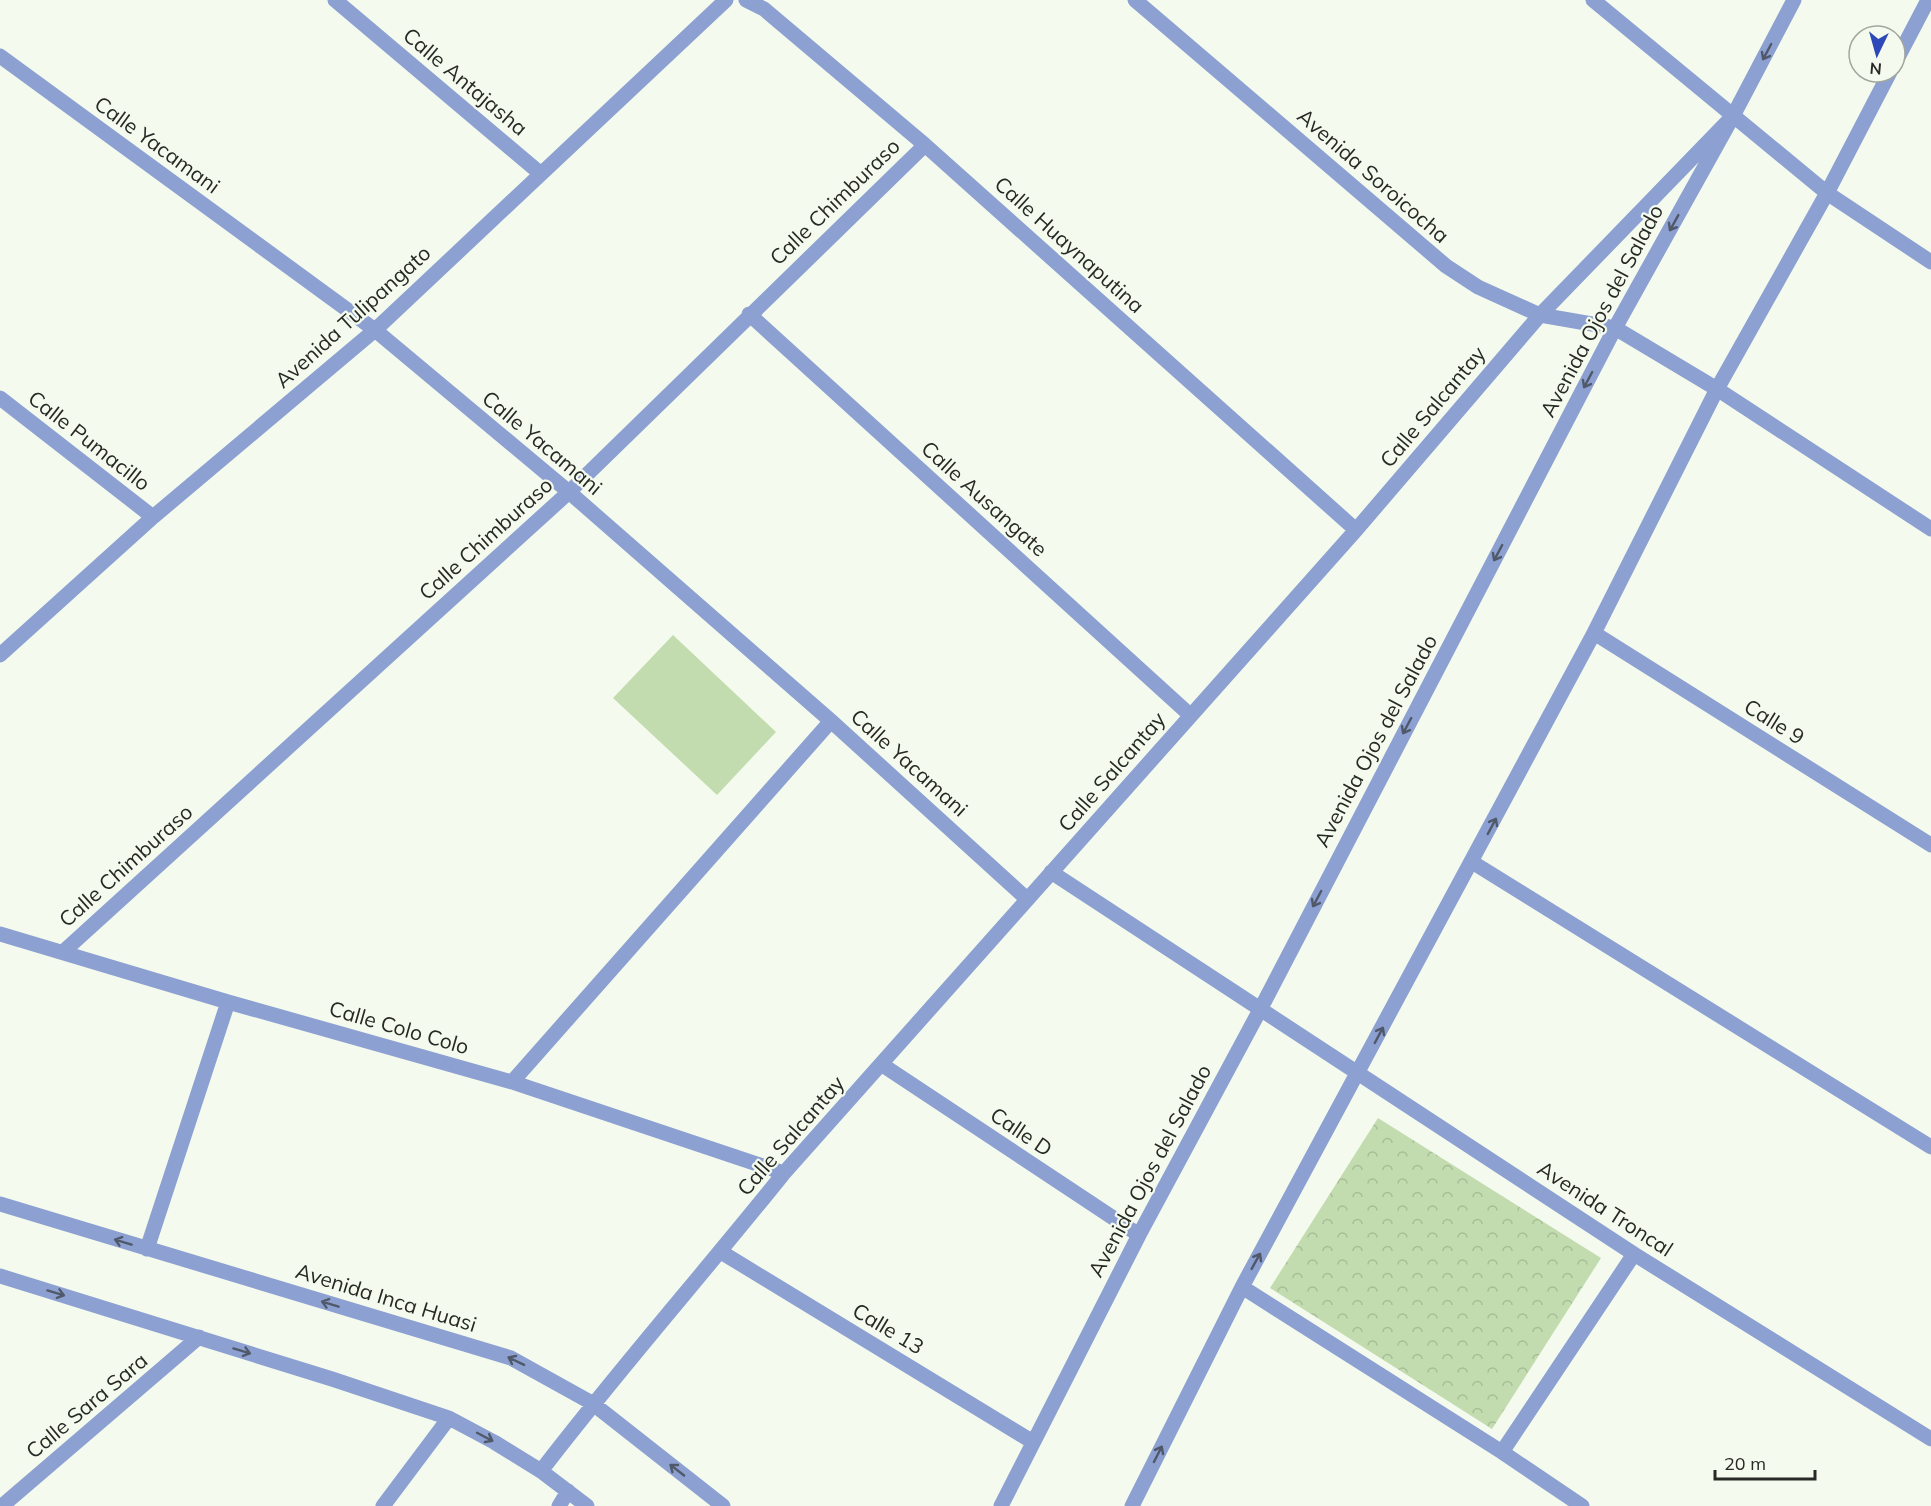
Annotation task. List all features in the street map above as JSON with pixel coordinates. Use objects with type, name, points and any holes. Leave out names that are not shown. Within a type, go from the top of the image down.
[{"type":"street","name":"Calle Antajasha","points":[[335,0],[541,174]]},
{"type":"street","name":"Avenida Tulipangato","points":[[0,655],[153,517],[375,330],[726,0]]},
{"type":"street","name":"Calle Huaynaputina","points":[[746,0],[764,9],[925,145],[1356,530]]},
{"type":"street","points":[[1593,0],[1827,193],[1931,262]]},
{"type":"street","name":"Avenida Ojos del Salado","points":[[1001,1506],[1139,1235],[1261,1008],[1615,328],[1733,116],[1794,0]]},
{"type":"street","points":[[1907,40],[1928,0]]},
{"type":"street","name":"Avenida Soroicocha","points":[[1140,2],[1446,267],[1478,287],[1540,315],[1615,328]]},
{"type":"street","name":"Calle Yacamani","points":[[0,56],[375,330],[569,492],[831,720],[1027,899]]},
{"type":"street","points":[[1132,1506],[1242,1287],[1594,633],[1717,389],[1827,193],[1884,84]]},
{"type":"street","name":"Calle Salcantay","points":[[541,1471],[592,1403],[721,1252],[784,1173],[1356,530],[1540,315],[1733,116]]},
{"type":"street","name":"Calle Chimburaso","points":[[63,952],[569,492],[749,314],[925,145]]},
{"type":"street","name":"Calle Ausangate","points":[[749,314],[1190,715]]},
{"type":"street","points":[[1615,328],[1717,389],[1931,530]]},
{"type":"street","name":"Calle Pumacillo","points":[[0,398],[153,517]]},
{"type":"street","name":"Calle 9","points":[[1594,633],[1931,845]]},
{"type":"street","points":[[513,1082],[831,720]]},
{"type":"street","points":[[1472,862],[1931,1147]]},
{"type":"street","name":"Avenida Troncal","points":[[1051,872],[1634,1254],[1931,1439]]},
{"type":"street","name":"Calle Colo Colo","points":[[0,934],[228,1002],[513,1082],[784,1173]]},
{"type":"street","points":[[147,1249],[228,1002]]},
{"type":"street","name":"Calle D","points":[[881,1064],[1139,1235]]},
{"type":"street","name":"Avenida Inca Huasi","points":[[0,1204],[511,1358],[592,1403],[723,1506]]},
{"type":"street","name":"Calle 13","points":[[721,1252],[1033,1442]]},
{"type":"street","points":[[1502,1452],[1634,1254]]},
{"type":"street","points":[[0,1276],[199,1337],[448,1418],[494,1442],[541,1471],[587,1506]]},
{"type":"street","points":[[1242,1287],[1502,1452],[1582,1506]]},
{"type":"street","name":"Calle Sara Sara","points":[[2,1506],[199,1337]]},
{"type":"street","points":[[383,1506],[448,1418]]},
{"type":"street","points":[[559,1506],[568,1491]]},
{"type":"green space","points":[[673,635],[776,732],[717,795],[613,698]]},
{"type":"green space","points":[[1378,1118],[1601,1258],[1492,1429],[1270,1288]]}]
